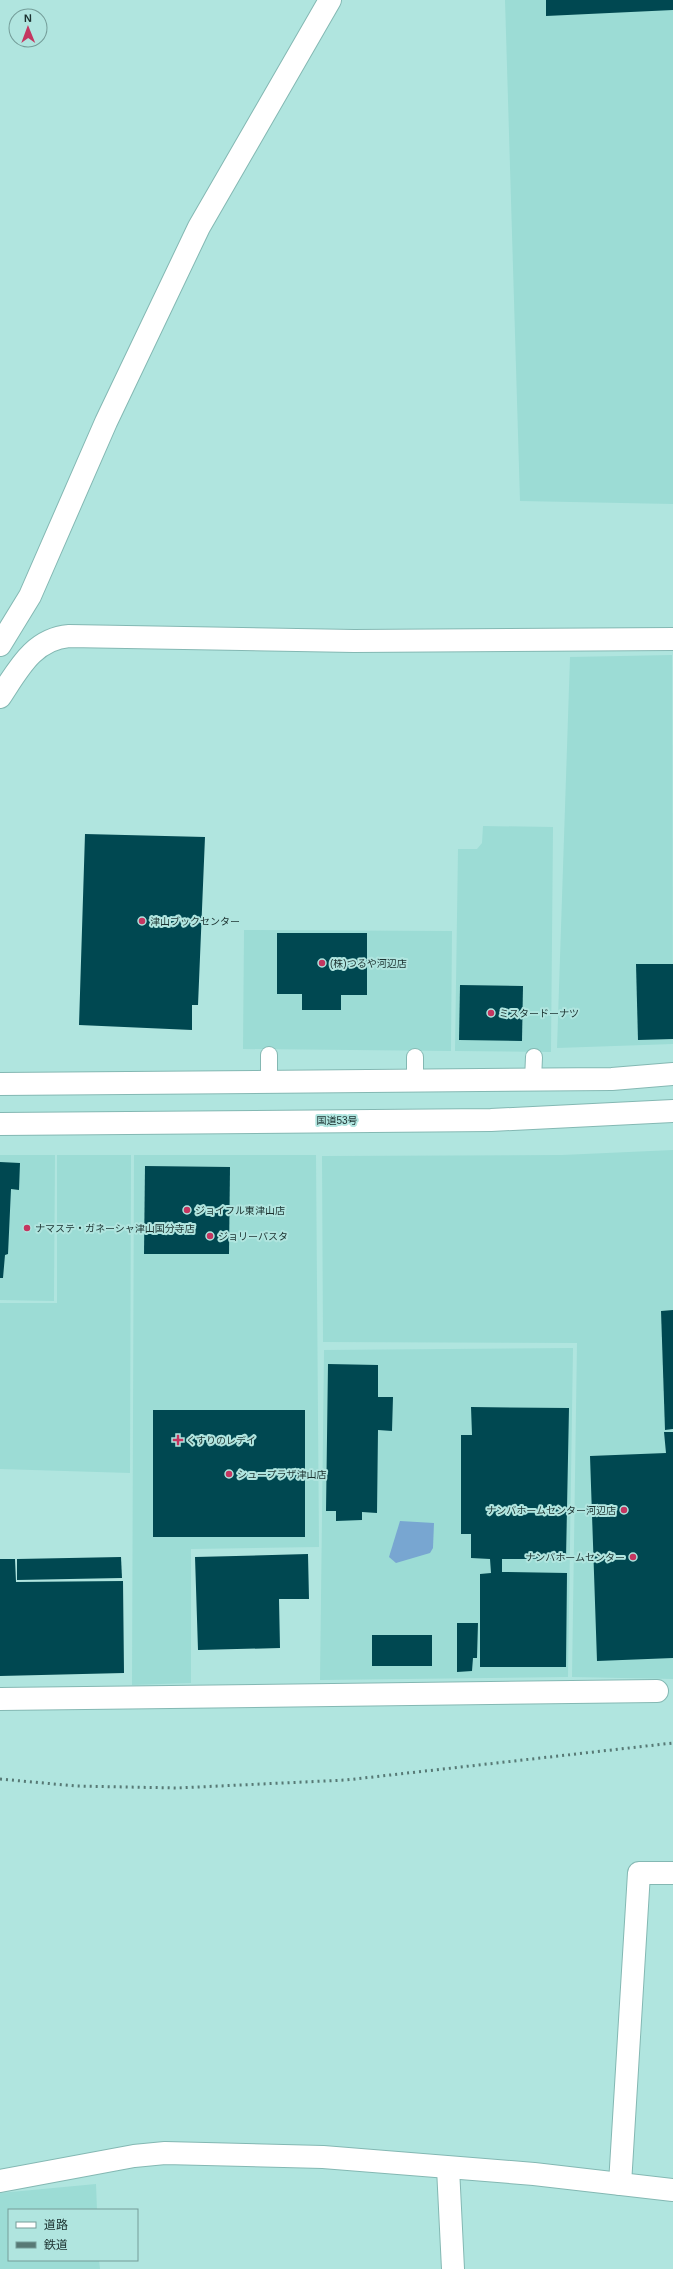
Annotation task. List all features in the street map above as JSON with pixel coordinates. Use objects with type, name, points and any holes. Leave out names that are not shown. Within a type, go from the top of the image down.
[{"type":"main road","points":[[0,645],[30,596],[106,422],[199,227],[330,0]]},
{"type":"main road","points":[[0,698],[22,665],[38,647],[51,640],[69,636],[354,641],[673,638]]},
{"type":"main road","points":[[0,1084],[612,1079],[673,1074]]},
{"type":"main road","name":"国道53号","points":[[0,1124],[491,1120],[673,1111]]},
{"type":"main road","points":[[0,1699],[657,1691]]},
{"type":"main road","points":[[620,2184],[639,1873],[673,1873]]},
{"type":"main road","points":[[0,2181],[155,2153],[323,2158],[448,2168],[673,2190]]},
{"type":"main road","points":[[448,2168],[452,2269]]},
{"type":"lane","points":[[269,1055],[269,1082]]},
{"type":"lane","points":[[415,1057],[415,1081]]},
{"type":"lane","points":[[533,1080],[534,1057]]},
{"type":"shaded area","points":[[505,0],[673,0],[673,504],[520,501]]},
{"type":"shaded area","points":[[672,655],[673,1044],[557,1048],[570,657]]},
{"type":"shaded area","points":[[483,826],[553,827],[551,1052],[455,1051],[458,849],[477,849],[482,843]]},
{"type":"shaded area","points":[[244,930],[452,931],[451,1051],[243,1049]]},
{"type":"shaded area","name":"ナンバホームセンター河辺店","points":[[673,1150],[673,1679],[572,1677],[577,1343],[323,1342],[322,1156],[562,1155]]},
{"type":"shaded area","name":"ナマステ・ガネーシャ津山国分寺店","points":[[0,1155],[55,1155],[54,1301],[0,1300]]},
{"type":"shaded area","points":[[57,1155],[131,1155],[130,1473],[0,1469],[0,1303],[57,1303]]},
{"type":"shaded area","points":[[134,1155],[316,1155],[319,1547],[191,1549],[191,1683],[132,1685]]},
{"type":"shaded area","points":[[573,1348],[568,1677],[320,1680],[324,1350]]},
{"type":"shaded area","points":[[400,1521],[434,1523],[433,1548],[430,1553],[396,1563],[389,1557]]},
{"type":"shaded area","points":[[96,2184],[97,2209],[8,2209],[8,2261],[99,2261],[100,2269],[0,2269],[0,2193]]},
{"type":"building","points":[[546,0],[673,0],[673,10],[546,16]]},
{"type":"building","name":"津山ブックセンター","points":[[85,834],[205,837],[198,1005],[192,1005],[192,1030],[79,1025]]},
{"type":"building","name":"(株)つるや河辺店","points":[[277,933],[367,933],[367,995],[341,995],[341,1010],[302,1010],[302,994],[277,994]]},
{"type":"building","points":[[636,964],[673,964],[673,1039],[638,1040]]},
{"type":"building","name":"ミスタードーナツ","points":[[460,985],[523,986],[522,1041],[459,1040]]},
{"type":"building","name":"ナマステ・ガネーシャ津山国分寺店","points":[[0,1162],[20,1163],[19,1190],[11,1189],[8,1254],[5,1255],[3,1278],[0,1278]]},
{"type":"building","points":[[145,1166],[230,1167],[229,1254],[144,1254]]},
{"type":"building","points":[[673,1310],[673,1429],[665,1430],[661,1311]]},
{"type":"building","points":[[328,1364],[378,1365],[378,1397],[393,1397],[392,1431],[378,1430],[377,1513],[362,1512],[362,1520],[336,1521],[336,1511],[326,1511]]},
{"type":"building","points":[[471,1407],[569,1408],[566,1559],[502,1559],[502,1572],[567,1573],[566,1667],[480,1667],[480,1574],[491,1573],[490,1559],[471,1558],[471,1534],[461,1534],[461,1435],[472,1435]]},
{"type":"building","points":[[153,1410],[305,1410],[305,1537],[153,1537]]},
{"type":"building","name":"ナンバホームセンター","points":[[664,1432],[673,1432],[673,1658],[597,1661],[590,1456],[666,1453]]},
{"type":"building","points":[[308,1554],[309,1599],[279,1599],[280,1648],[198,1650],[195,1557]]},
{"type":"building","points":[[121,1557],[122,1578],[17,1580],[17,1559]]},
{"type":"building","points":[[0,1559],[15,1559],[16,1582],[123,1581],[124,1673],[0,1676]]},
{"type":"building","points":[[457,1623],[478,1623],[477,1658],[473,1658],[472,1671],[457,1672]]},
{"type":"building","points":[[372,1635],[432,1635],[432,1666],[372,1666]]},
{"type":"railway","points":[[0,1779],[76,1786],[177,1788],[346,1780],[673,1743]]},
{"type":"place","name":"津山ブックセンター","points":[[142,921]]},
{"type":"place","name":"(株)つるや河辺店","points":[[322,963]]},
{"type":"place","name":"ミスタードーナツ","points":[[491,1013]]},
{"type":"place","name":"ジョイフル東津山店","points":[[187,1210]]},
{"type":"place","name":"ナマステ・ガネーシャ津山国分寺店","points":[[27,1228]]},
{"type":"place","name":"ジョリーパスタ","points":[[210,1236]]},
{"type":"place","name":"くすりのレデイ","points":[[178,1440]]},
{"type":"place","name":"シュープラザ津山店","points":[[229,1474]]},
{"type":"place","name":"ナンバホームセンター河辺店","points":[[624,1510]]},
{"type":"place","name":"ナンバホームセンター","points":[[633,1557]]}]
